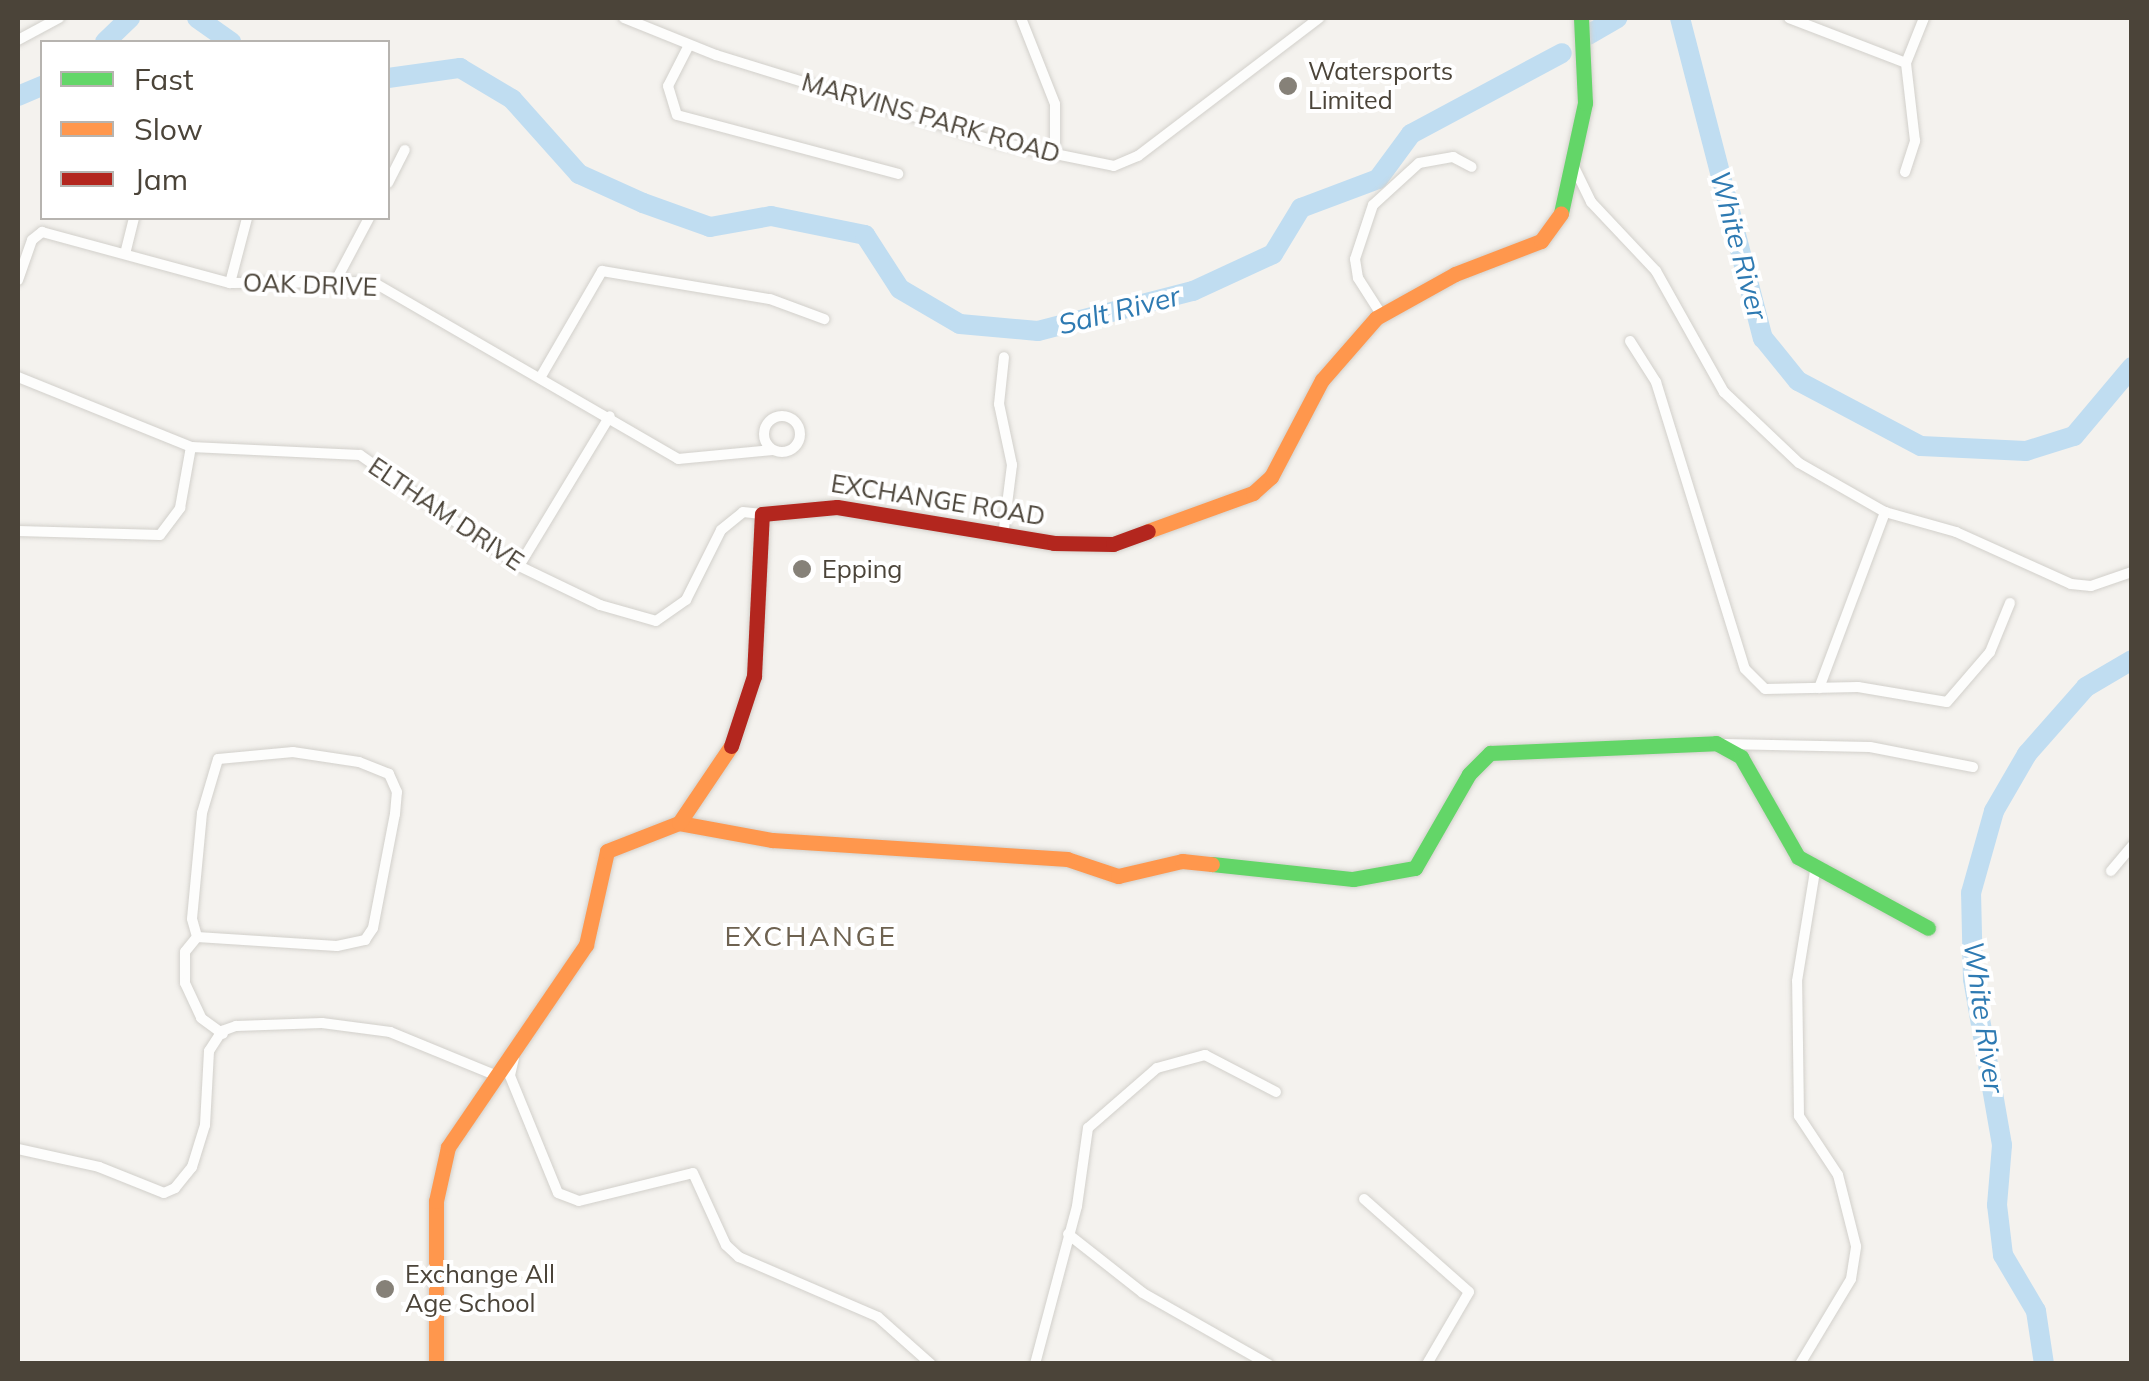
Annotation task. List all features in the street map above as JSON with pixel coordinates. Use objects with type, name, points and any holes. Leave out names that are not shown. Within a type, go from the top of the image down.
[{"type":"street","points":[[18,40],[59,18]]},
{"type":"street","name":"MARVINS PARK ROAD","points":[[626,18],[689,45],[1056,156],[1125,164],[1319,18]]},
{"type":"street","points":[[1021,18],[1055,104],[1056,156]]},
{"type":"street","name":"EXCHANGE ROAD","points":[[762,514],[837,508],[1003,536],[1114,544],[1253,493],[1271,476],[1338,358],[1381,314],[1550,234],[1574,167],[1585,102],[1581,18]]},
{"type":"street","points":[[1789,18],[1906,63]]},
{"type":"street","points":[[1905,172],[1916,141],[1906,63],[1924,18]]},
{"type":"street","points":[[689,45],[668,86],[677,115],[898,174]]},
{"type":"street","points":[[390,179],[406,150]]},
{"type":"street","points":[[1381,314],[1358,278],[1355,259],[1373,205],[1420,162],[1453,157],[1472,167]]},
{"type":"street","points":[[1574,167],[1592,202],[1656,270],[1740,410],[1799,463],[1885,512],[1956,532],[2071,584],[2091,586],[2132,572]]},
{"type":"street","points":[[126,250],[134,220]]},
{"type":"street","points":[[230,282],[246,220]]},
{"type":"street","points":[[334,284],[368,220]]},
{"type":"street","name":"OAK DRIVE","points":[[18,280],[32,240],[42,232],[126,250],[230,282],[373,282],[396,290],[678,459],[773,450]]},
{"type":"street","points":[[540,378],[602,271],[770,299],[824,320]]},
{"type":"street","points":[[1630,341],[1656,382],[1745,669],[1765,689],[1858,687],[1947,702],[1990,652],[2010,603]]},
{"type":"street","points":[[1003,536],[1012,465],[998,404],[1004,357]]},
{"type":"street","name":"ELTHAM DRIVE","points":[[18,377],[191,447],[360,456],[519,566],[614,610],[656,621],[686,600],[722,530],[743,512],[762,514]]},
{"type":"street","points":[[519,566],[610,416]]},
{"type":"street","points":[[754,452],[771,418],[796,422],[796,446],[773,450],[764,437]]},
{"type":"street","points":[[18,531],[160,535],[180,508],[191,447]]},
{"type":"street","points":[[1819,688],[1885,512]]},
{"type":"street","points":[[436,1364],[436,1201],[448,1148],[496,1075],[514,1057],[586,944],[596,876],[607,851],[679,822],[715,777],[751,697],[762,514]]},
{"type":"street","points":[[679,822],[772,840],[1067,859],[1118,876],[1182,861],[1353,879],[1415,868],[1469,774],[1490,753],[1722,744],[1870,748],[1974,767]]},
{"type":"street","points":[[1722,744],[1741,757],[1779,832],[1814,871],[1928,928]]},
{"type":"street","points":[[293,752],[359,762],[390,774],[395,814],[373,928],[365,940],[337,946],[198,937],[192,918],[202,814],[218,760],[235,753],[293,752]]},
{"type":"street","points":[[2111,871],[2132,846]]},
{"type":"street","points":[[1800,1364],[1851,1279],[1856,1246],[1838,1175],[1799,1116],[1796,981],[1814,871]]},
{"type":"street","points":[[198,937],[184,952],[185,983],[201,1018],[223,1034]]},
{"type":"street","points":[[18,1148],[99,1166],[164,1193],[175,1188],[192,1167],[208,1109],[209,1051],[236,1026],[322,1023],[390,1032],[496,1075]]},
{"type":"street","points":[[1034,1364],[1068,1234],[1088,1128],[1157,1068],[1206,1056],[1276,1092]]},
{"type":"street","points":[[514,1057],[510,1076],[536,1134],[541,1164],[558,1193],[579,1201],[692,1173],[730,1249],[756,1269],[878,1317],[930,1364]]},
{"type":"street","points":[[1364,1199],[1468,1292],[1427,1364]]},
{"type":"street","points":[[1068,1234],[1144,1293],[1268,1364]]},
{"type":"waterway","name":"Salt River","points":[[107,40],[130,18]]},
{"type":"waterway","name":"Salt River","points":[[197,18],[228,40]]},
{"type":"waterway","name":"Salt River","points":[[1588,35],[1617,18]]},
{"type":"waterway","name":"White River","points":[[1680,18],[1763,338],[1798,381],[1921,446],[2026,451],[2074,436],[2132,367]]},
{"type":"waterway","name":"Salt River","points":[[390,78],[460,68],[512,99],[579,174],[710,227],[771,216],[865,235],[900,289],[960,324],[1038,331],[1193,291],[1273,254],[1301,208],[1378,179],[1411,134],[1562,53]]},
{"type":"waterway","name":"Salt River","points":[[18,96],[40,87]]},
{"type":"waterway","name":"White River","points":[[2044,1364],[2036,1311],[2003,1255],[1997,1205],[2002,1145],[1973,979],[1971,893],[1994,811],[2027,754],[2086,687],[2132,660]]},
{"type":"traffic: fast","points":[[1561,213],[1585,103],[1581,18]]},
{"type":"traffic: fast","points":[[1212,864],[1353,879],[1415,868],[1469,774],[1490,753],[1716,743],[1741,757],[1798,857],[1928,928]]},
{"type":"traffic: slow","points":[[1148,531],[1253,493],[1271,477],[1322,380],[1376,318],[1455,274],[1541,241],[1561,213]]},
{"type":"traffic: slow","points":[[436,1364],[436,1201],[448,1147],[586,945],[607,851],[679,823],[731,746]]},
{"type":"traffic: slow","points":[[679,823],[772,840],[1067,859],[1118,876],[1182,861],[1212,864]]},
{"type":"traffic: jam","points":[[731,746],[754,676],[762,514],[837,507],[1054,543],[1113,544],[1148,531]]},
{"type":"place","name":"Watersports Limited","points":[[1288,86]]},
{"type":"place","name":"Epping","points":[[802,569]]},
{"type":"place","name":"Exchange All Age School","points":[[385,1289]]},
{"type":"district","name":"EXCHANGE","points":[[811,936]]}]
